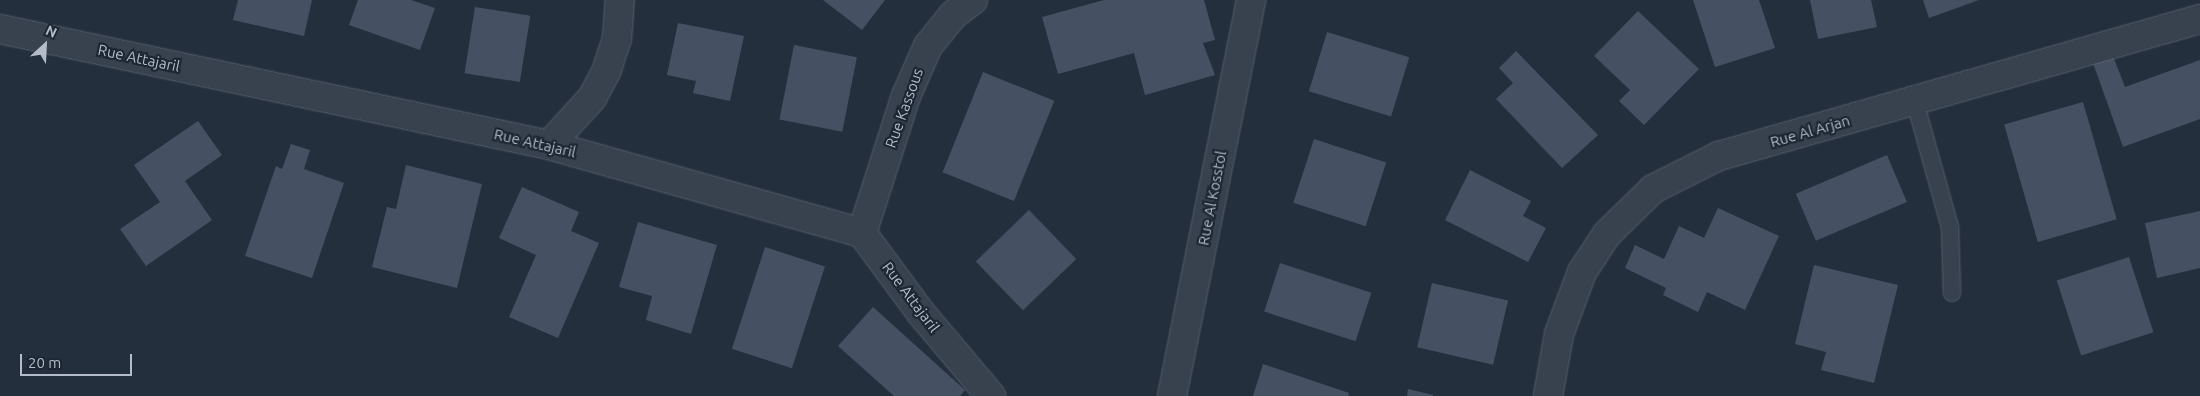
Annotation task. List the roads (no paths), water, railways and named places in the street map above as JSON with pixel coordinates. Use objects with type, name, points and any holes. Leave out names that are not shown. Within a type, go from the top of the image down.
[{"type":"street","points":[[550,145],[592,98],[606,72],[616,39],[620,0]]},
{"type":"street","name":"Rue Kassous","points":[[862,233],[906,96],[928,46],[953,14],[974,0]]},
{"type":"street","name":"Rue Al Kosstol","points":[[1172,396],[1251,0]]},
{"type":"street","name":"Rue Al Arjan","points":[[1548,396],[1559,334],[1582,272],[1608,234],[1653,189],[1719,156],[1915,102],[2200,19]]},
{"type":"street","name":"Rue Attajaril","points":[[0,29],[550,145],[862,233],[921,313],[991,396]]},
{"type":"lane","points":[[1915,102],[1950,227],[1952,293]]}]
